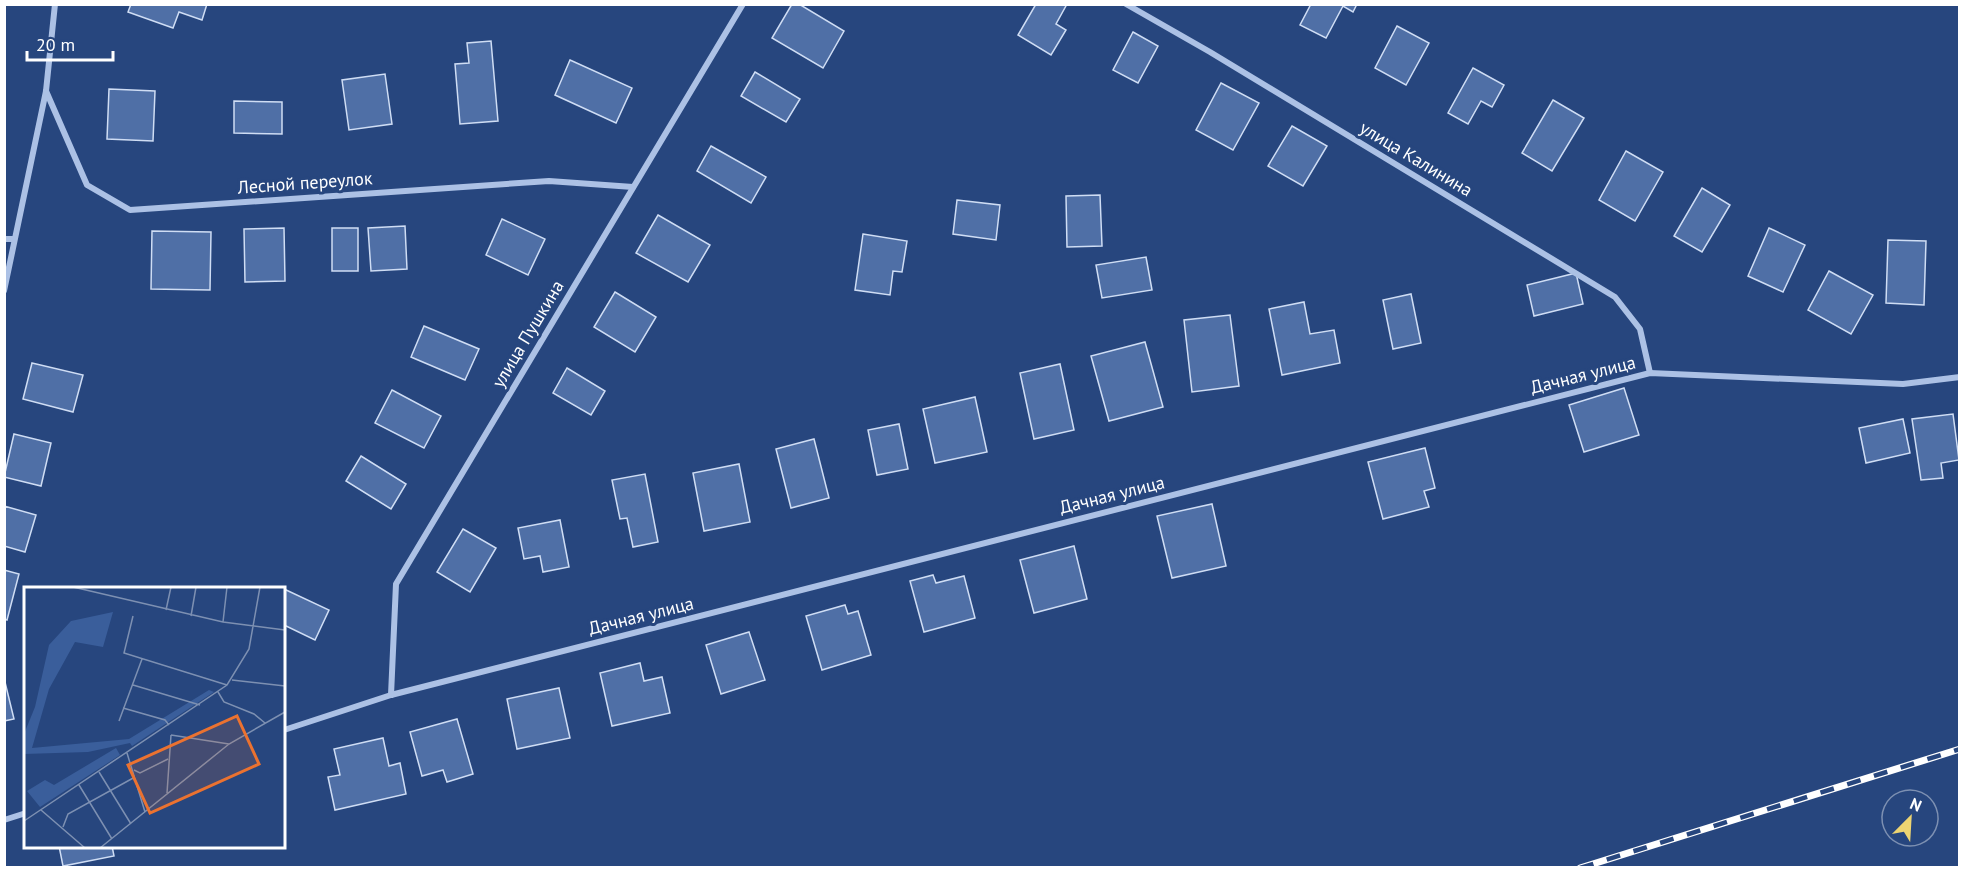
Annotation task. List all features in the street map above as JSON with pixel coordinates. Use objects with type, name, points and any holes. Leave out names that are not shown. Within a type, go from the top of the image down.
[{"type":"street","points":[[4,291],[46,91],[56,4]]},
{"type":"street","name":"улица Пушкина","points":[[391,695],[396,584],[743,4]]},
{"type":"street","name":"улица Калинина","points":[[1126,4],[1210,52],[1615,297],[1640,329],[1650,373]]},
{"type":"street","name":"Лесной переулок","points":[[46,91],[87,185],[130,210],[549,181],[633,187]]},
{"type":"street","points":[[4,239],[14,238]]},
{"type":"street","name":"Дачная улица","points":[[285,730],[391,695],[1650,373],[1903,384],[1959,377]]},
{"type":"street","points":[[4,820],[24,814]]},
{"type":"building","points":[[131,4],[207,4],[202,20],[179,12],[173,28],[128,12]]},
{"type":"building","points":[[792,4],[799,4],[844,31],[823,68],[772,38]]},
{"type":"building","points":[[1036,4],[1067,4],[1056,24],[1066,30],[1051,55],[1018,35]]},
{"type":"building","points":[[1311,4],[1357,4],[1353,12],[1343,6],[1326,38],[1300,25]]},
{"type":"building","points":[[1397,26],[1429,43],[1406,85],[1375,68]]},
{"type":"building","points":[[1133,32],[1158,46],[1138,83],[1113,70]]},
{"type":"building","points":[[491,41],[498,121],[460,124],[455,64],[469,63],[467,43]]},
{"type":"building","points":[[570,60],[632,88],[616,123],[555,95]]},
{"type":"building","points":[[1473,68],[1504,85],[1492,107],[1481,101],[1468,124],[1448,113]]},
{"type":"building","points":[[755,72],[800,99],[786,122],[741,96]]},
{"type":"building","points":[[385,74],[392,124],[349,130],[342,80]]},
{"type":"building","points":[[1221,83],[1259,103],[1233,150],[1196,130]]},
{"type":"building","points":[[109,89],[155,91],[153,141],[107,139]]},
{"type":"building","points":[[1553,100],[1584,118],[1552,171],[1522,153]]},
{"type":"building","points":[[234,101],[282,102],[282,134],[234,133]]},
{"type":"building","points":[[1292,126],[1327,146],[1303,186],[1268,166]]},
{"type":"building","points":[[711,146],[766,177],[751,203],[697,171]]},
{"type":"building","points":[[1626,151],[1663,172],[1635,221],[1599,200]]},
{"type":"building","points":[[1702,188],[1730,205],[1702,252],[1674,236]]},
{"type":"building","points":[[1100,195],[1102,246],[1067,247],[1066,196]]},
{"type":"building","points":[[957,200],[1000,205],[996,240],[953,234]]},
{"type":"building","points":[[658,215],[710,245],[688,282],[636,253]]},
{"type":"building","points":[[502,219],[545,239],[528,275],[486,255]]},
{"type":"building","points":[[405,226],[407,269],[371,271],[368,228]]},
{"type":"building","points":[[284,228],[285,281],[245,282],[244,229]]},
{"type":"building","points":[[332,228],[358,228],[358,271],[332,271]]},
{"type":"building","points":[[1769,228],[1805,245],[1783,292],[1748,276]]},
{"type":"building","points":[[152,231],[211,232],[210,290],[151,289]]},
{"type":"building","points":[[863,234],[907,241],[902,272],[893,271],[890,295],[855,290]]},
{"type":"building","points":[[1888,240],[1926,241],[1924,305],[1886,303]]},
{"type":"building","points":[[1146,257],[1152,290],[1102,298],[1096,265]]},
{"type":"building","points":[[1829,271],[1873,295],[1851,334],[1808,310]]},
{"type":"building","points":[[1576,273],[1583,304],[1534,316],[1527,285]]},
{"type":"building","points":[[615,292],[656,317],[635,352],[594,327]]},
{"type":"building","points":[[1411,294],[1421,343],[1393,349],[1383,300]]},
{"type":"building","points":[[1304,302],[1310,334],[1334,330],[1340,363],[1282,375],[1269,309]]},
{"type":"building","points":[[1230,315],[1239,386],[1192,392],[1184,320]]},
{"type":"building","points":[[424,326],[479,349],[465,380],[411,357]]},
{"type":"building","points":[[1145,342],[1163,407],[1109,421],[1091,356]]},
{"type":"building","points":[[32,363],[83,375],[73,412],[23,399]]},
{"type":"building","points":[[1060,364],[1074,430],[1034,439],[1020,373]]},
{"type":"building","points":[[567,368],[605,391],[591,415],[553,393]]},
{"type":"building","points":[[1624,388],[1639,435],[1584,452],[1569,405]]},
{"type":"building","points":[[392,390],[441,416],[424,448],[375,423]]},
{"type":"building","points":[[975,397],[987,452],[935,463],[923,409]]},
{"type":"building","points":[[1953,414],[1959,460],[1941,463],[1943,478],[1921,480],[1912,419]]},
{"type":"building","points":[[1903,419],[1910,453],[1866,463],[1859,428]]},
{"type":"building","points":[[899,424],[908,469],[877,475],[868,430]]},
{"type":"building","points":[[14,434],[51,443],[41,486],[4,477]]},
{"type":"building","points":[[814,439],[829,498],[791,508],[776,449]]},
{"type":"building","points":[[1425,448],[1435,488],[1424,491],[1429,507],[1383,519],[1368,462]]},
{"type":"building","points":[[361,456],[406,484],[391,509],[346,481]]},
{"type":"building","points":[[739,464],[750,522],[704,531],[693,473]]},
{"type":"building","points":[[645,474],[658,542],[633,547],[627,518],[620,519],[612,480]]},
{"type":"building","points":[[1212,504],[1226,566],[1172,578],[1157,516]]},
{"type":"building","points":[[4,506],[36,515],[25,552],[4,546]]},
{"type":"building","points":[[560,520],[569,567],[543,572],[540,556],[524,559],[518,528]]},
{"type":"building","points":[[463,529],[496,548],[470,592],[437,572]]},
{"type":"building","points":[[1074,546],[1087,599],[1034,613],[1020,560]]},
{"type":"building","points":[[4,570],[19,574],[7,620],[4,619]]},
{"type":"building","points":[[933,575],[936,583],[964,576],[975,618],[924,632],[910,581]]},
{"type":"building","points":[[285,589],[329,610],[315,640],[285,625]]},
{"type":"building","points":[[845,605],[848,614],[858,611],[871,655],[822,670],[806,616]]},
{"type":"building","points":[[749,632],[765,680],[721,694],[706,645]]},
{"type":"building","points":[[640,663],[644,681],[662,677],[670,713],[612,726],[600,673]]},
{"type":"building","points":[[4,678],[14,719],[4,721]]},
{"type":"building","points":[[559,688],[570,738],[517,749],[507,699]]},
{"type":"building","points":[[457,719],[473,774],[447,782],[443,770],[422,776],[410,732]]},
{"type":"building","points":[[383,738],[389,766],[400,763],[406,794],[335,810],[328,777],[340,775],[334,749]]},
{"type":"building","points":[[59,848],[112,848],[114,856],[63,866]]},
{"type":"railway","points":[[1580,868],[1960,749]]}]
